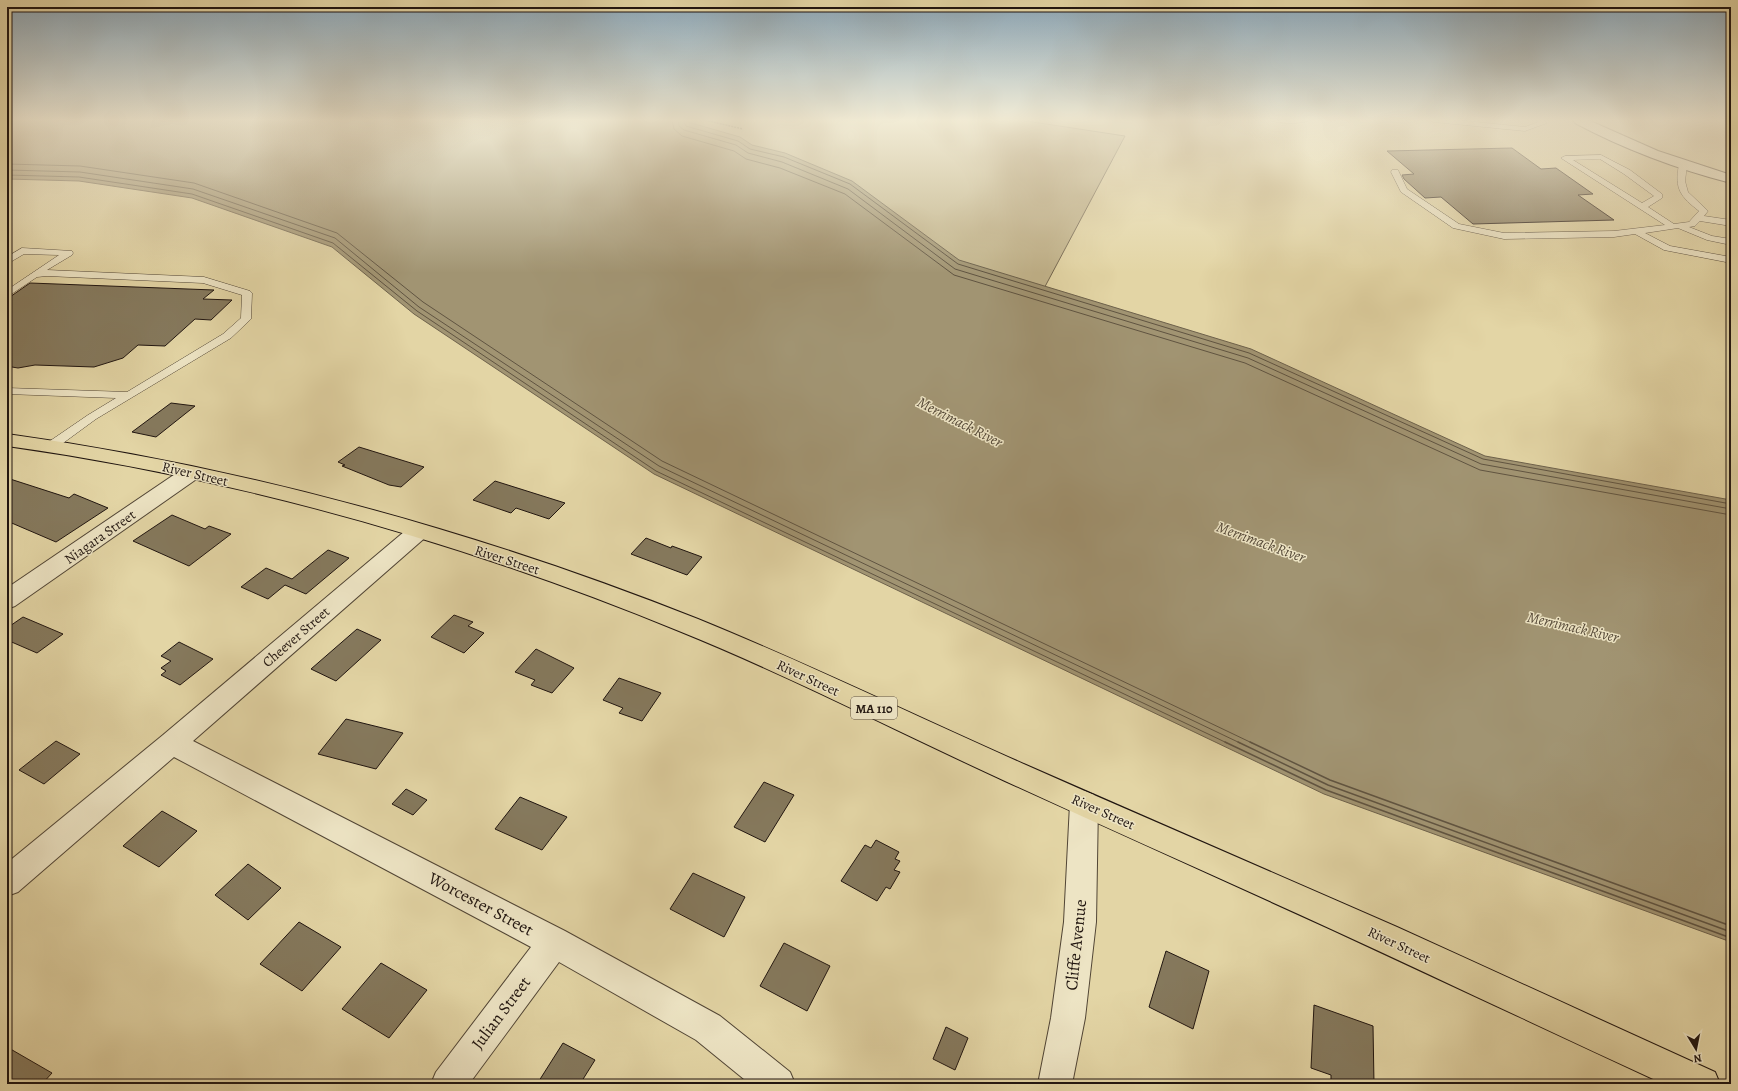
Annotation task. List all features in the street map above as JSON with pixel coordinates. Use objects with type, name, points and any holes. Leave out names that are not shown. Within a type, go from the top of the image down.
[{"type":"main road","name":"River Street","points":[[7,440],[131,460],[313,502],[420,531],[529,566],[645,608],[787,667],[919,730],[1353,924],[1703,1084]]},
{"type":"street","points":[[1703,171],[1731,179]]},
{"type":"street","name":"Niagara Street","points":[[7,600],[191,473]]},
{"type":"street","name":"Cheever Street","points":[[7,882],[420,531]]},
{"type":"street","name":"Worcester Street","points":[[172,743],[554,942],[708,1028],[778,1084]]},
{"type":"street","name":"Cliffe Avenue","points":[[1055,1084],[1068,1018],[1080,922],[1084,804]]},
{"type":"street","name":"Julian Street","points":[[448,1084],[554,942]]},
{"type":"lane","points":[[1586,171],[1642,207],[1675,226],[1710,238],[1731,242]]},
{"type":"lane","points":[[1625,171],[1659,196],[1642,207]]},
{"type":"lane","points":[[1395,172],[1404,190],[1456,226],[1504,236],[1614,234],[1692,224],[1704,211],[1688,199],[1680,182],[1682,171]]},
{"type":"lane","points":[[1699,218],[1731,223]]},
{"type":"lane","points":[[1636,231],[1667,248],[1731,260]]},
{"type":"lane","points":[[7,261],[22,251],[69,252],[7,294]]},
{"type":"lane","points":[[35,274],[47,273],[204,280],[248,293],[246,319],[227,336],[92,417],[51,446]]},
{"type":"lane","points":[[7,391],[128,395]]},
{"type":"shaded area","points":[[751,171],[1106,171],[1040,296],[942,267]]},
{"type":"water","name":"Merrimack River","points":[[7,171],[828,171],[852,181],[959,260],[1251,349],[1485,456],[1731,500],[1731,942],[1324,794],[654,474],[414,314],[332,247],[192,198],[79,181],[7,179]]},
{"type":"building","points":[[1410,171],[1560,171],[1593,194],[1578,195],[1614,220],[1473,224],[1441,197],[1425,198],[1404,179],[1402,175],[1414,174]]},
{"type":"building","points":[[30,283],[214,290],[203,299],[232,300],[211,320],[195,319],[165,346],[138,345],[123,358],[94,367],[35,365],[18,368],[12,367],[7,362],[7,299]]},
{"type":"building","points":[[171,403],[195,406],[156,437],[132,432]]},
{"type":"building","points":[[359,447],[424,467],[401,487],[389,485],[342,466],[345,465],[338,462]]},
{"type":"building","points":[[7,478],[69,498],[74,494],[108,508],[56,542],[7,521]]},
{"type":"building","points":[[495,481],[565,503],[549,519],[516,508],[511,513],[473,500]]},
{"type":"building","points":[[172,515],[205,529],[209,526],[231,534],[189,566],[133,541]]},
{"type":"building","points":[[646,538],[671,548],[672,546],[702,557],[687,575],[631,554]]},
{"type":"building","points":[[328,550],[349,558],[306,594],[285,585],[268,599],[241,587],[266,568],[292,579]]},
{"type":"building","points":[[454,615],[473,622],[468,626],[484,633],[464,653],[431,637]]},
{"type":"building","points":[[23,617],[63,634],[37,653],[7,640],[7,628]]},
{"type":"building","points":[[357,629],[381,640],[336,681],[311,669]]},
{"type":"building","points":[[179,642],[213,659],[180,685],[161,675],[166,671],[161,668],[171,661],[161,656]]},
{"type":"building","points":[[536,649],[574,668],[552,693],[531,685],[535,680],[515,672]]},
{"type":"building","points":[[619,678],[661,693],[642,721],[619,713],[623,708],[603,700]]},
{"type":"building","points":[[346,719],[403,733],[376,769],[318,754]]},
{"type":"building","points":[[56,741],[80,754],[44,784],[19,770]]},
{"type":"building","points":[[764,782],[794,795],[765,842],[734,827]]},
{"type":"building","points":[[406,789],[427,800],[413,815],[392,804]]},
{"type":"building","points":[[520,797],[567,817],[542,850],[495,829]]},
{"type":"building","points":[[162,811],[197,831],[159,867],[123,846]]},
{"type":"building","points":[[876,840],[899,852],[895,859],[900,861],[894,870],[900,872],[890,889],[886,887],[877,901],[841,881],[865,845],[871,848]]},
{"type":"building","points":[[248,864],[281,888],[248,920],[215,895]]},
{"type":"building","points":[[693,873],[745,897],[724,937],[670,909]]},
{"type":"building","points":[[299,922],[341,947],[302,991],[260,964]]},
{"type":"building","points":[[784,943],[830,966],[807,1011],[760,986]]},
{"type":"building","points":[[1166,951],[1209,971],[1193,1029],[1149,1007]]},
{"type":"building","points":[[381,963],[427,990],[389,1038],[342,1009]]},
{"type":"building","points":[[1314,1005],[1373,1026],[1374,1084],[1331,1084],[1331,1075],[1311,1068]]},
{"type":"building","points":[[946,1027],[968,1038],[955,1070],[933,1059]]},
{"type":"building","points":[[563,1043],[595,1060],[580,1084],[537,1084]]},
{"type":"building","points":[[7,1047],[52,1073],[42,1084],[7,1084]]}]
